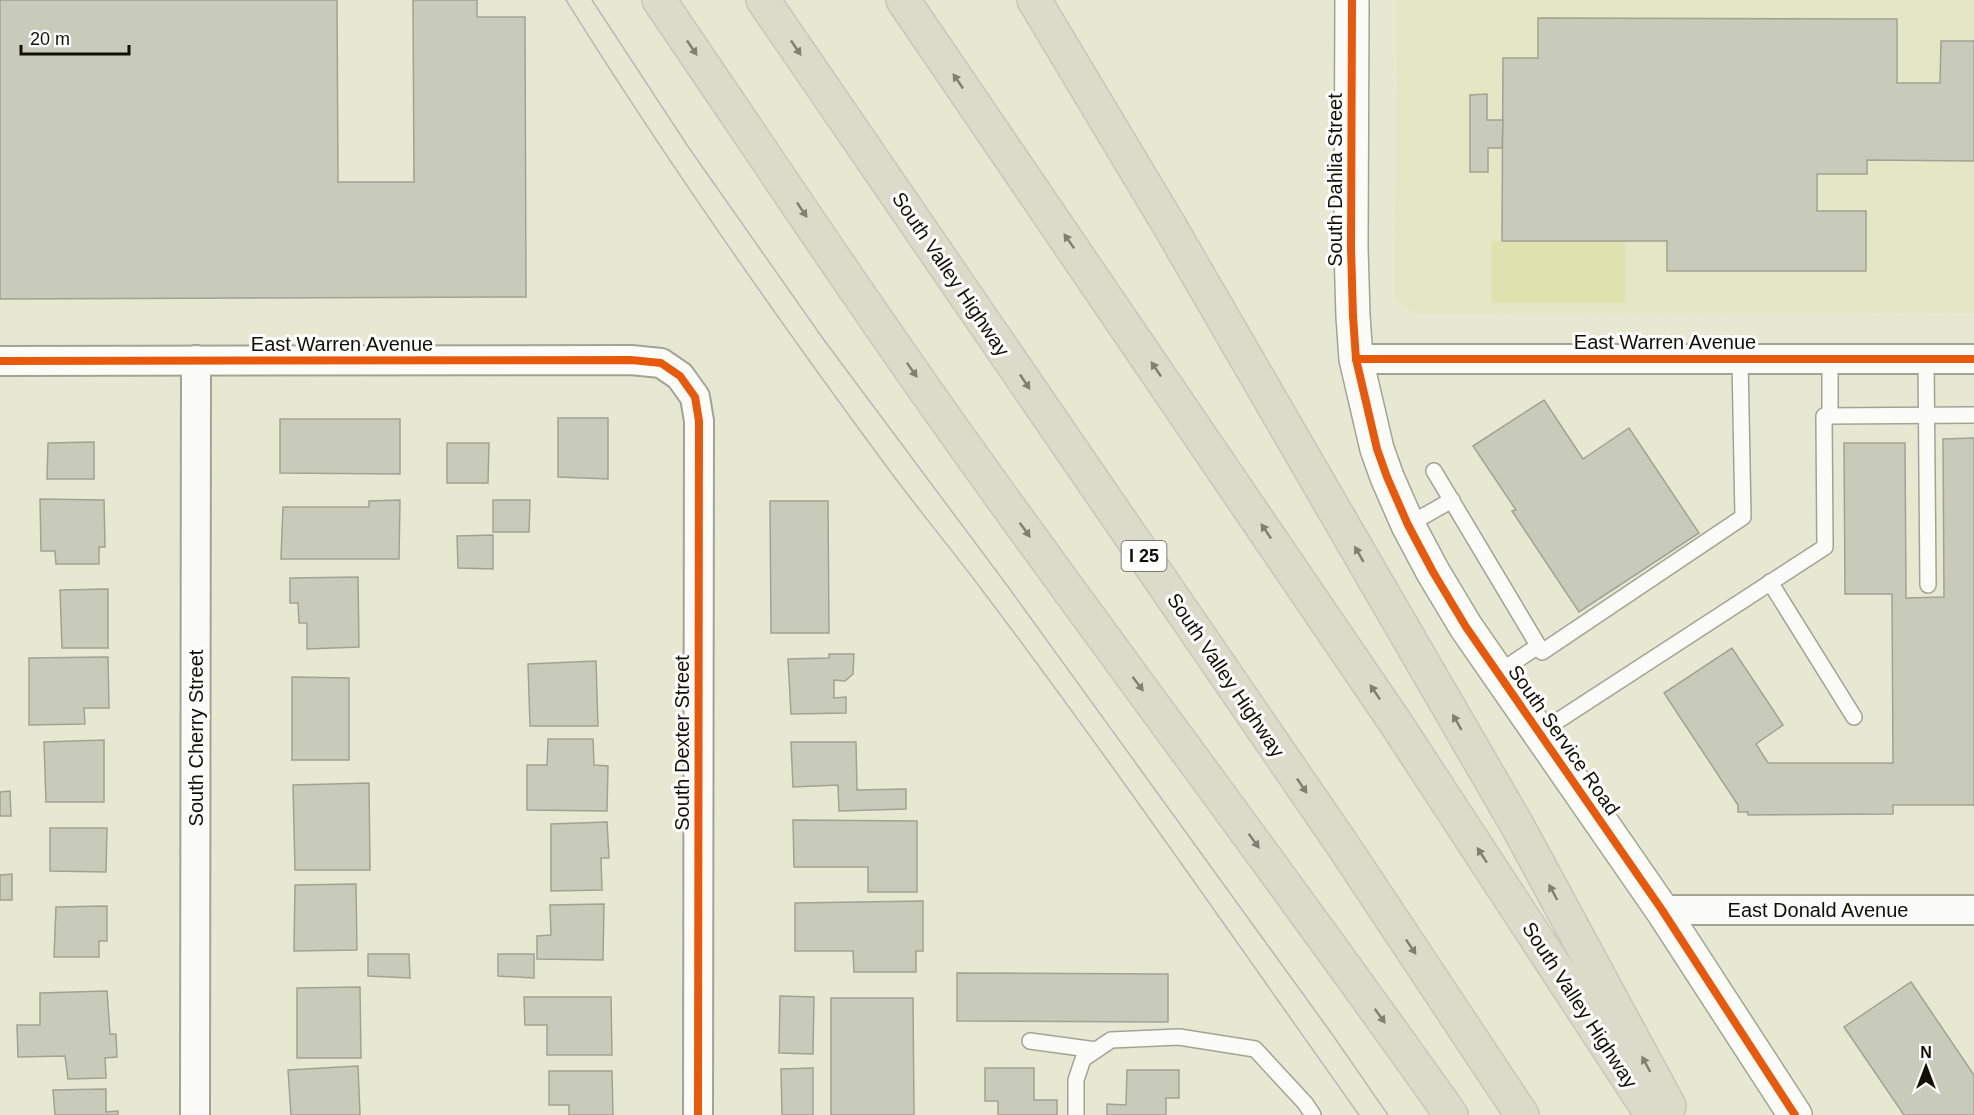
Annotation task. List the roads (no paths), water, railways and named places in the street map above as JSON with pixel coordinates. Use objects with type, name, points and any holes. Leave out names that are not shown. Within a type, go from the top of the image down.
[{"type":"highway","points":[[660,0],[980,468],[1248,833],[1451,1115]]},
{"type":"highway","name":"South Valley Highway","points":[[763,0],[1350,857],[1522,1115]]},
{"type":"highway","name":"South Valley Highway","points":[[903,0],[1395,722],[1652,1115]]},
{"type":"highway","points":[[1034,0],[1169,225],[1517,825],[1674,1115]]},
{"type":"street","name":"South Dahlia Street","points":[[1352,0],[1351,248],[1356,359]]},
{"type":"street","name":"East Warren Avenue","points":[[1356,359],[1974,359]]},
{"type":"street","name":"South Service Road","points":[[1356,359],[1377,449],[1408,525],[1433,572],[1466,627],[1662,910],[1795,1115]]},
{"type":"street","name":"South Cherry Street","points":[[195,1115],[196,360]]},
{"type":"street","name":"East Warren Avenue","points":[[0,361],[631,360],[661,363],[680,376]]},
{"type":"street","name":"South Dexter Street","points":[[680,376],[695,397],[699,421],[698,1115]]},
{"type":"street","name":"East Donald Avenue","points":[[1662,910],[1974,910]]},
{"type":"lane","points":[[1434,471],[1542,652],[1743,517],[1740,359]]},
{"type":"lane","points":[[1830,359],[1830,416]]},
{"type":"lane","points":[[1926,359],[1928,585]]},
{"type":"lane","points":[[1539,733],[1825,547],[1824,416],[1974,415]]},
{"type":"lane","points":[[1408,525],[1452,500]]},
{"type":"lane","points":[[1770,582],[1854,717]]},
{"type":"lane","points":[[1498,673],[1538,646]]},
{"type":"lane","points":[[1076,1115],[1076,1080],[1083,1059],[1111,1040],[1179,1037],[1256,1049],[1313,1115]]},
{"type":"lane","points":[[1030,1041],[1096,1050]]},
{"type":"tram line","points":[[566,0],[680,175],[799,346],[1078,720],[1359,1115]]},
{"type":"tram line","points":[[592,0],[689,148],[824,340],[1009,588],[1332,1034],[1388,1115]]}]
